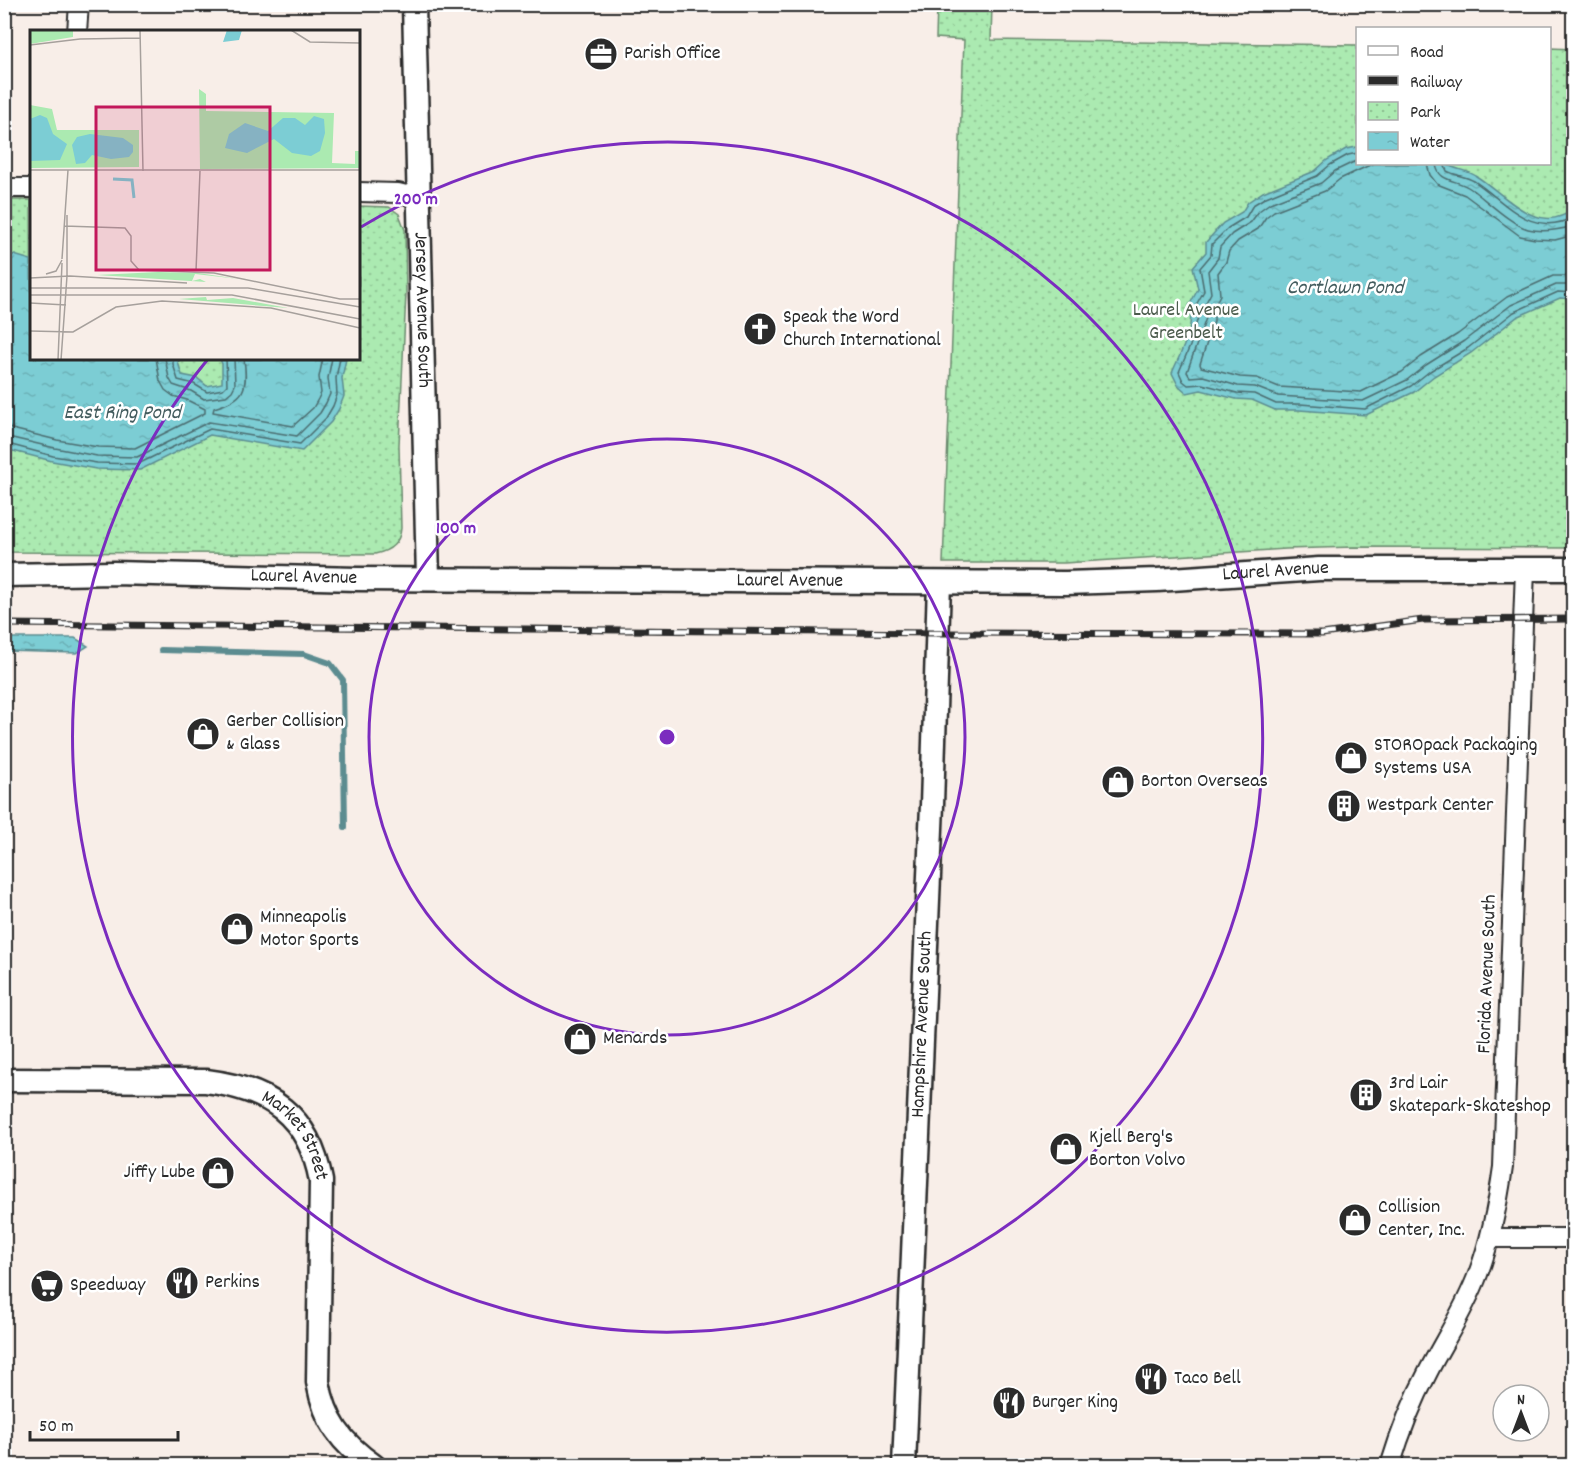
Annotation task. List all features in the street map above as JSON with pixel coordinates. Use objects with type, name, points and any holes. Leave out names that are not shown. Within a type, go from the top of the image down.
[{"type":"street","points":[[77,30],[79,4]]},
{"type":"street","name":"Jersey Avenue South","points":[[414,4],[428,579]]},
{"type":"street","points":[[4,188],[30,188]]},
{"type":"street","points":[[360,192],[398,193],[419,198]]},
{"type":"street","name":"Laurel Avenue","points":[[4,575],[114,573],[357,579],[1066,583],[1319,569],[1574,569]]},
{"type":"street","name":"Florida Avenue South","points":[[1390,1466],[1406,1416],[1461,1312],[1478,1274],[1490,1238],[1503,1167],[1525,569]]},
{"type":"street","name":"Hampshire Avenue South","points":[[904,1466],[939,583]]},
{"type":"street","name":"Market Street","points":[[4,1080],[214,1082],[238,1085],[264,1096],[291,1116],[309,1142],[318,1164],[321,1181],[318,1382],[326,1410],[339,1436],[374,1466]]},
{"type":"street","points":[[1490,1238],[1574,1238]]},
{"type":"green space","name":"Laurel Avenue Greenbelt","points":[[992,4],[991,40],[1356,45],[1356,165],[1551,165],[1551,48],[1573,49],[1573,548],[1353,547],[1064,563],[943,563],[964,40],[936,38],[937,5]]},
{"type":"green space","points":[[4,200],[30,200],[30,360],[360,360],[360,206],[389,207],[399,214],[405,230],[406,293],[399,445],[401,528],[399,538],[390,549],[375,554],[5,552]]},
{"type":"water","name":"Cortlawn Pond","points":[[1356,147],[1356,165],[1448,165],[1469,172],[1510,202],[1534,216],[1560,217],[1573,209],[1573,299],[1560,298],[1517,317],[1471,353],[1434,376],[1414,392],[1366,415],[1275,410],[1252,400],[1236,399],[1201,390],[1187,393],[1178,385],[1172,373],[1189,331],[1191,314],[1189,306],[1198,289],[1193,267],[1206,252],[1206,242],[1223,223],[1242,212],[1248,202],[1263,192],[1315,171],[1327,160],[1346,149]]},
{"type":"water","name":"East Ring Pond","points":[[4,252],[30,260],[30,360],[179,360],[182,375],[197,378],[207,386],[222,383],[220,360],[346,360],[342,378],[344,396],[339,409],[331,422],[302,451],[210,435],[140,470],[96,469],[5,449]]},
{"type":"water","points":[[5,638],[75,638],[88,646],[77,653],[5,651]]},
{"type":"waterway","points":[[161,650],[304,654],[330,663],[343,680],[345,827]]},
{"type":"railway","points":[[4,624],[938,633],[1322,634],[1423,620],[1574,619]]},
{"type":"place","name":"Parish Office","points":[[601,54]]},
{"type":"place","name":"Speak the Word Church International","points":[[760,329]]},
{"type":"place","name":"Gerber Collision & Glass","points":[[203,734]]},
{"type":"place","name":"STOROpack Packaging Systems USA","points":[[1351,758]]},
{"type":"place","name":"Borton Overseas","points":[[1118,782]]},
{"type":"place","name":"Westpark Center","points":[[1344,806]]},
{"type":"place","name":"Minneapolis Motor Sports","points":[[237,929]]},
{"type":"place","name":"Menards","points":[[580,1039]]},
{"type":"place","name":"3rd Lair Skatepark-Skateshop","points":[[1366,1095]]},
{"type":"place","name":"Kjell Berg's Borton Volvo","points":[[1066,1149]]},
{"type":"place","name":"Jiffy Lube","points":[[218,1173]]},
{"type":"place","name":"Collision Center, Inc.","points":[[1355,1220]]},
{"type":"place","name":"Perkins","points":[[182,1283]]},
{"type":"place","name":"Speedway","points":[[47,1286]]},
{"type":"place","name":"Taco Bell","points":[[1151,1379]]},
{"type":"place","name":"Burger King","points":[[1009,1403]]}]
